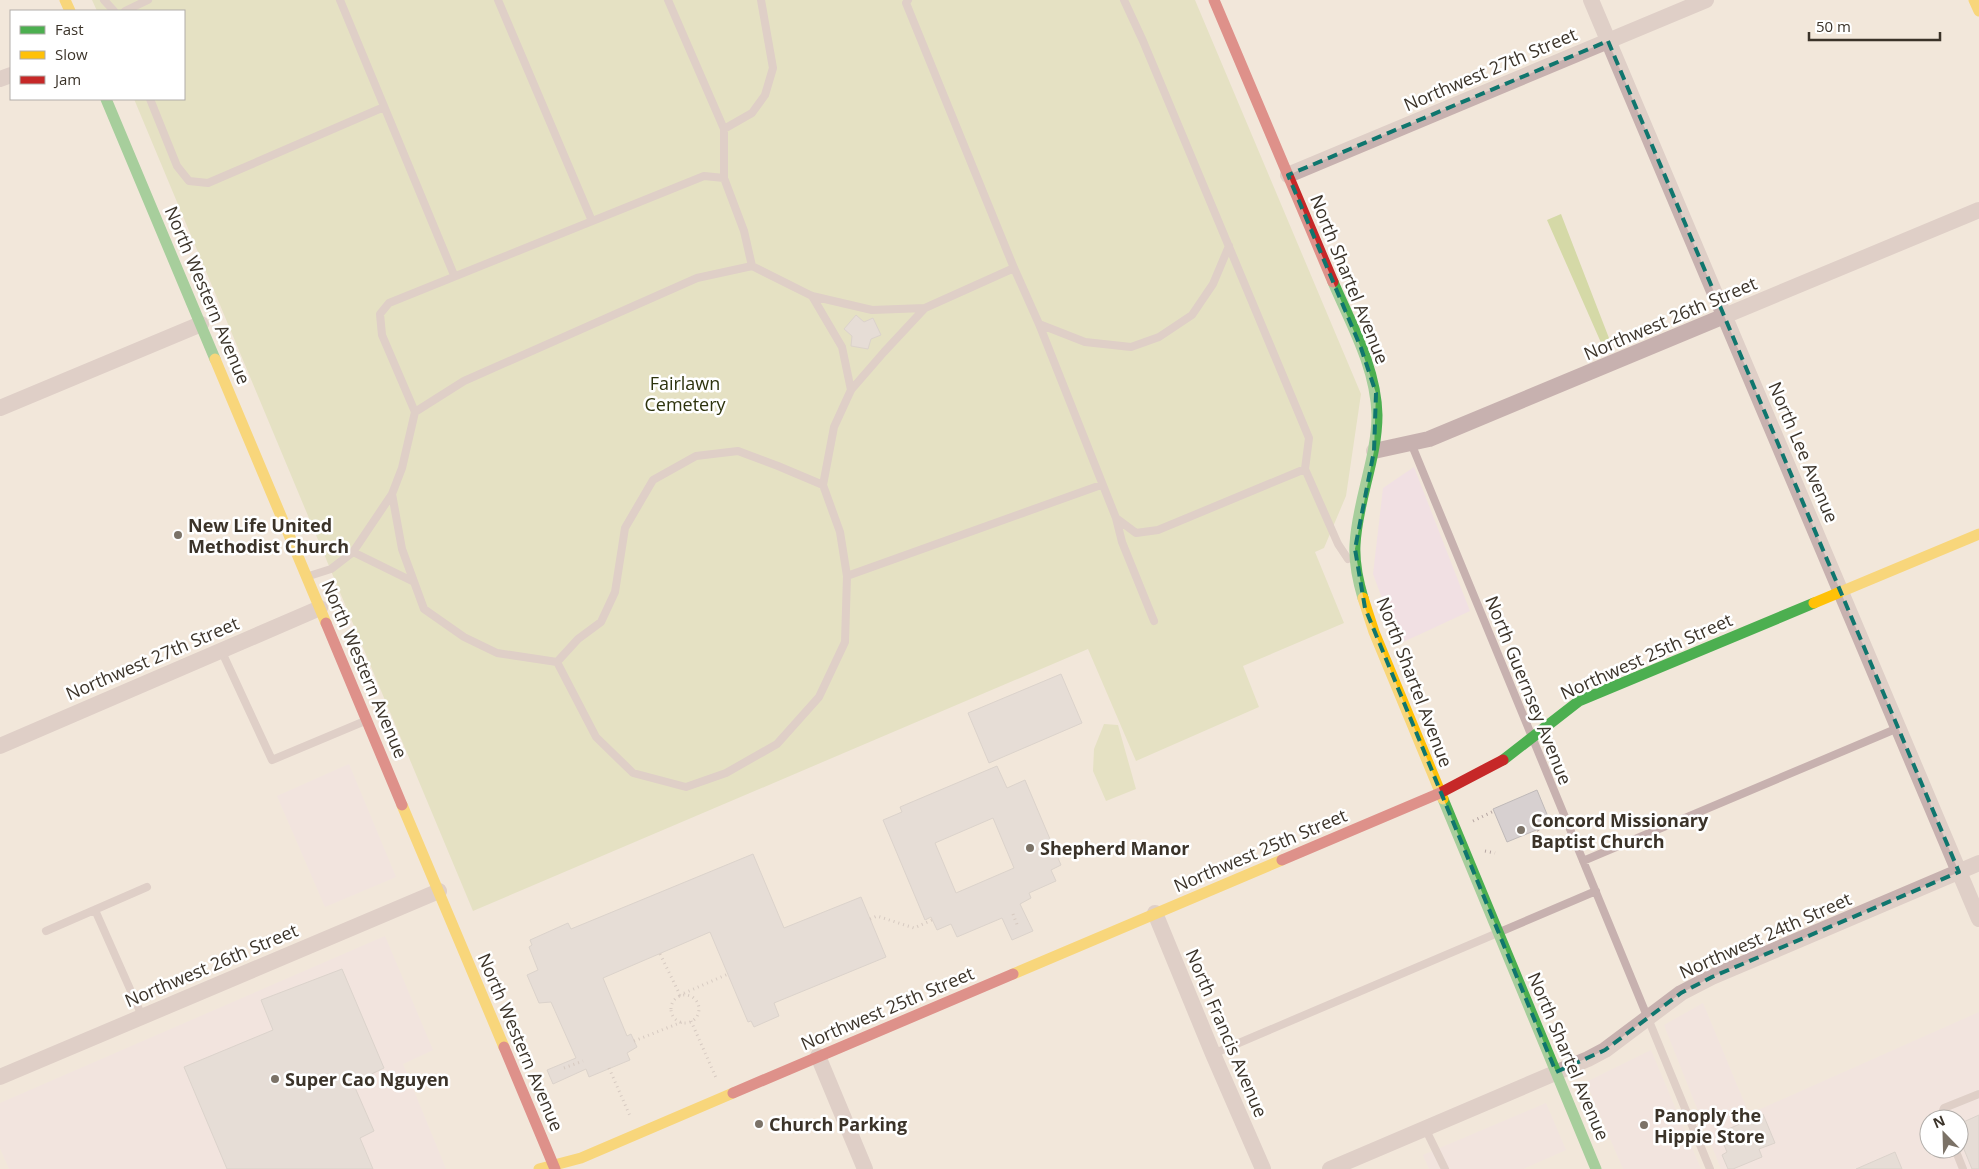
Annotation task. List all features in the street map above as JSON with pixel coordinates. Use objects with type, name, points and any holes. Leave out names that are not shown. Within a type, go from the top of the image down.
[{"type":"street","name":"North Shartel Avenue","points":[[1214,0],[1362,348],[1376,393],[1378,419],[1374,451],[1356,531],[1355,549],[1357,574],[1365,608],[1596,1169]]},
{"type":"street","name":"North Lee Avenue","points":[[1591,0],[1979,919]]},
{"type":"street","name":"Northwest 27th Street","points":[[1288,175],[1706,0]]},
{"type":"street","points":[[1974,0],[1979,11]]},
{"type":"street","name":"North Western Avenue","points":[[106,100],[554,1167]]},
{"type":"street","name":"Northwest 26th Street","points":[[1374,451],[1429,440],[1979,210]]},
{"type":"street","points":[[0,408],[201,324]]},
{"type":"street","name":"Northwest 25th Street","points":[[539,1169],[554,1167],[581,1158],[1440,793],[1487,770],[1514,752],[1559,713],[1579,701],[1979,534]]},
{"type":"street","name":"Northwest 27th Street","points":[[0,746],[320,608]]},
{"type":"street","name":"Northwest 24th Street","points":[[1330,1169],[1588,1059],[1605,1050],[1682,993],[1712,977],[1979,864]]},
{"type":"street","name":"Northwest 26th Street","points":[[0,1077],[439,890]]},
{"type":"street","name":"North Francis Avenue","points":[[1155,913],[1262,1169]]},
{"type":"street","points":[[818,1056],[865,1169]]},
{"type":"lane","points":[[104,0],[113,10]]},
{"type":"lane","points":[[127,10],[148,0]]},
{"type":"lane","points":[[340,0],[454,275]]},
{"type":"lane","points":[[498,0],[592,221]]},
{"type":"lane","points":[[668,0],[724,128],[724,178],[744,231],[752,266]]},
{"type":"lane","points":[[724,128],[752,113],[765,94],[773,68],[761,0]]},
{"type":"lane","points":[[1124,0],[1143,41],[1309,438],[1305,469],[1338,544],[1357,574]]},
{"type":"lane","points":[[906,1],[1014,268],[1039,324],[1101,485],[1116,518],[1122,542],[1154,621]]},
{"type":"lane","points":[[150,100],[177,166],[189,181],[208,183],[384,107]]},
{"type":"lane","points":[[307,576],[331,569],[353,552],[392,494],[402,468],[415,412],[382,335],[380,314],[389,303],[454,275],[704,176],[724,178]]},
{"type":"lane","points":[[1039,324],[1085,342],[1112,346],[1131,348],[1159,337],[1192,315],[1213,284],[1229,246]]},
{"type":"lane","points":[[415,412],[464,381],[697,278],[752,266],[812,296],[872,310],[925,308],[1014,268]]},
{"type":"lane","points":[[812,296],[842,347],[851,390]]},
{"type":"lane","points":[[557,662],[596,737],[634,773],[686,787],[726,773],[777,744],[819,697],[844,642],[847,576],[840,532],[822,485],[834,427],[851,390],[925,308]]},
{"type":"lane","name":"North Guernsey Avenue","points":[[1411,443],[1710,1169]]},
{"type":"lane","points":[[557,662],[578,639],[601,622],[615,592],[625,528],[653,480],[696,456],[738,451],[822,485]]},
{"type":"lane","points":[[1116,518],[1136,534],[1158,530],[1305,469]]},
{"type":"lane","points":[[847,576],[1101,485]]},
{"type":"lane","points":[[392,494],[402,549],[424,609],[464,638],[497,653],[557,662]]},
{"type":"lane","points":[[353,552],[414,582]]},
{"type":"lane","points":[[221,650],[272,760],[367,720]]},
{"type":"lane","points":[[1583,861],[1898,728]]},
{"type":"lane","points":[[46,931],[147,887]]},
{"type":"lane","points":[[1213,1054],[1596,892]]},
{"type":"lane","points":[[94,910],[142,1016]]},
{"type":"lane","points":[[1944,1109],[1979,1094]]},
{"type":"lane","points":[[1425,1128],[1445,1169]]},
{"type":"path","points":[[1487,816],[1494,811]]},
{"type":"path","points":[[1013,914],[1018,928]]},
{"type":"path","points":[[870,919],[877,916],[914,928],[932,920]]},
{"type":"path","points":[[660,954],[680,995]]},
{"type":"path","points":[[682,1022],[673,1017],[670,1010],[673,1001],[680,995],[728,974]]},
{"type":"path","points":[[634,1041],[682,1022],[691,1021],[697,1015],[698,1004],[692,997],[680,995]]},
{"type":"path","points":[[691,1021],[725,1096]]},
{"type":"path","points":[[564,1068],[583,1061]]},
{"type":"path","points":[[609,1068],[637,1134]]},
{"type":"highlighted area","points":[[1608,41],[1959,872],[1712,977],[1681,993],[1605,1050],[1556,1072],[1365,608],[1355,549],[1374,451],[1376,393],[1361,348],[1288,175]]},
{"type":"shaded area","points":[[1414,467],[1470,611],[1399,644],[1373,574],[1383,488]]},
{"type":"shaded area","points":[[349,764],[396,877],[325,907],[277,796]]},
{"type":"shaded area","points":[[385,936],[433,1050],[403,1064],[446,1169],[9,1169],[0,1148],[0,1103]]},
{"type":"shaded area","points":[[1703,1003],[1749,1114],[1979,1012],[1979,1169],[1721,1169],[1664,1025]]},
{"type":"shaded area","name":"Panoply the Hippie Store","points":[[1651,1050],[1701,1169],[1623,1169],[1586,1082]]},
{"type":"shaded area","points":[[1546,1103],[1566,1150],[1523,1169],[1429,1169],[1423,1155]]},
{"type":"green space","name":"Fairlawn Cemetery","points":[[92,0],[1195,0],[1361,394],[1346,496],[1324,548],[1315,552],[1344,623],[1243,666],[1259,707],[1136,761],[1088,649],[473,911],[134,100],[185,100],[185,10],[97,10]]},
{"type":"green space","points":[[1561,214],[1614,351],[1606,354],[1547,220]]},
{"type":"green space","points":[[1104,724],[1118,725],[1136,789],[1106,801],[1093,771],[1094,749]]},
{"type":"building","points":[[856,315],[864,322],[873,318],[881,335],[871,339],[868,349],[851,346],[852,336],[844,329]]},
{"type":"building","points":[[1061,674],[1082,723],[989,763],[968,713]]},
{"type":"building","name":"Shepherd Manor","points":[[997,766],[1007,788],[1025,780],[1061,865],[1051,870],[1056,881],[1029,893],[1031,898],[1020,904],[1033,931],[1012,940],[1002,918],[957,937],[951,924],[937,930],[931,917],[925,920],[883,820],[902,812],[900,807]],"holes":[[[993,818],[1014,868],[956,893],[935,843]]]},
{"type":"building","name":"Concord Missionary Baptist Church","points":[[1537,790],[1551,824],[1507,842],[1493,809]]},
{"type":"building","points":[[753,854],[784,928],[861,897],[886,957],[774,1003],[779,1016],[754,1027],[751,1021],[748,1022],[710,932],[603,978],[627,1036],[631,1034],[637,1047],[627,1053],[630,1060],[589,1077],[586,1069],[553,1084],[547,1070],[576,1058],[551,1002],[539,1003],[527,975],[538,970],[529,947],[532,945],[530,940],[568,923],[571,929]]},
{"type":"building","name":"Super Cao Nguyen","points":[[342,969],[384,1068],[353,1083],[374,1131],[360,1138],[373,1169],[227,1169],[184,1067],[273,1030],[261,1000]]},
{"type":"building","points":[[1763,1114],[1775,1143],[1759,1149],[1762,1157],[1733,1169],[1728,1169],[1722,1155],[1727,1152],[1719,1133]]},
{"type":"building","points":[[1979,1115],[1979,1169],[1972,1169],[1968,1159],[1969,1120]]},
{"type":"building","points":[[1895,1152],[1902,1169],[1856,1169]]},
{"type":"traffic: fast","points":[[106,100],[215,359]]},
{"type":"traffic: fast","points":[[1333,282],[1355,330],[1367,363],[1376,398],[1377,415],[1374,448],[1359,512],[1355,545],[1357,572],[1363,598]]},
{"type":"traffic: fast","points":[[1503,760],[1579,701],[1814,603]]},
{"type":"traffic: fast","points":[[1443,799],[1596,1169]]},
{"type":"traffic: slow","points":[[65,0],[70,10]]},
{"type":"traffic: slow","points":[[1974,0],[1979,11]]},
{"type":"traffic: slow","points":[[215,359],[326,623]]},
{"type":"traffic: slow","points":[[1814,603],[1979,534]]},
{"type":"traffic: slow","points":[[1363,598],[1374,632],[1443,799]]},
{"type":"traffic: slow","points":[[402,805],[504,1047]]},
{"type":"traffic: slow","points":[[1013,974],[1282,860]]},
{"type":"traffic: slow","points":[[539,1169],[581,1158],[733,1093]]},
{"type":"traffic: jam","points":[[1214,0],[1333,282]]},
{"type":"traffic: jam","points":[[326,623],[402,805]]},
{"type":"traffic: jam","points":[[1282,860],[1440,793],[1503,760]]},
{"type":"traffic: jam","points":[[733,1093],[1013,974]]},
{"type":"traffic: jam","points":[[504,1047],[555,1169]]},
{"type":"place","name":"New Life United Methodist Church","points":[[178,535]]},
{"type":"place","name":"Concord Missionary Baptist Church","points":[[1521,830]]},
{"type":"place","name":"Shepherd Manor","points":[[1030,848]]},
{"type":"place","name":"Super Cao Nguyen","points":[[275,1079]]},
{"type":"place","name":"Church Parking","points":[[759,1124]]},
{"type":"place","name":"Panoply the Hippie Store","points":[[1644,1125]]}]
